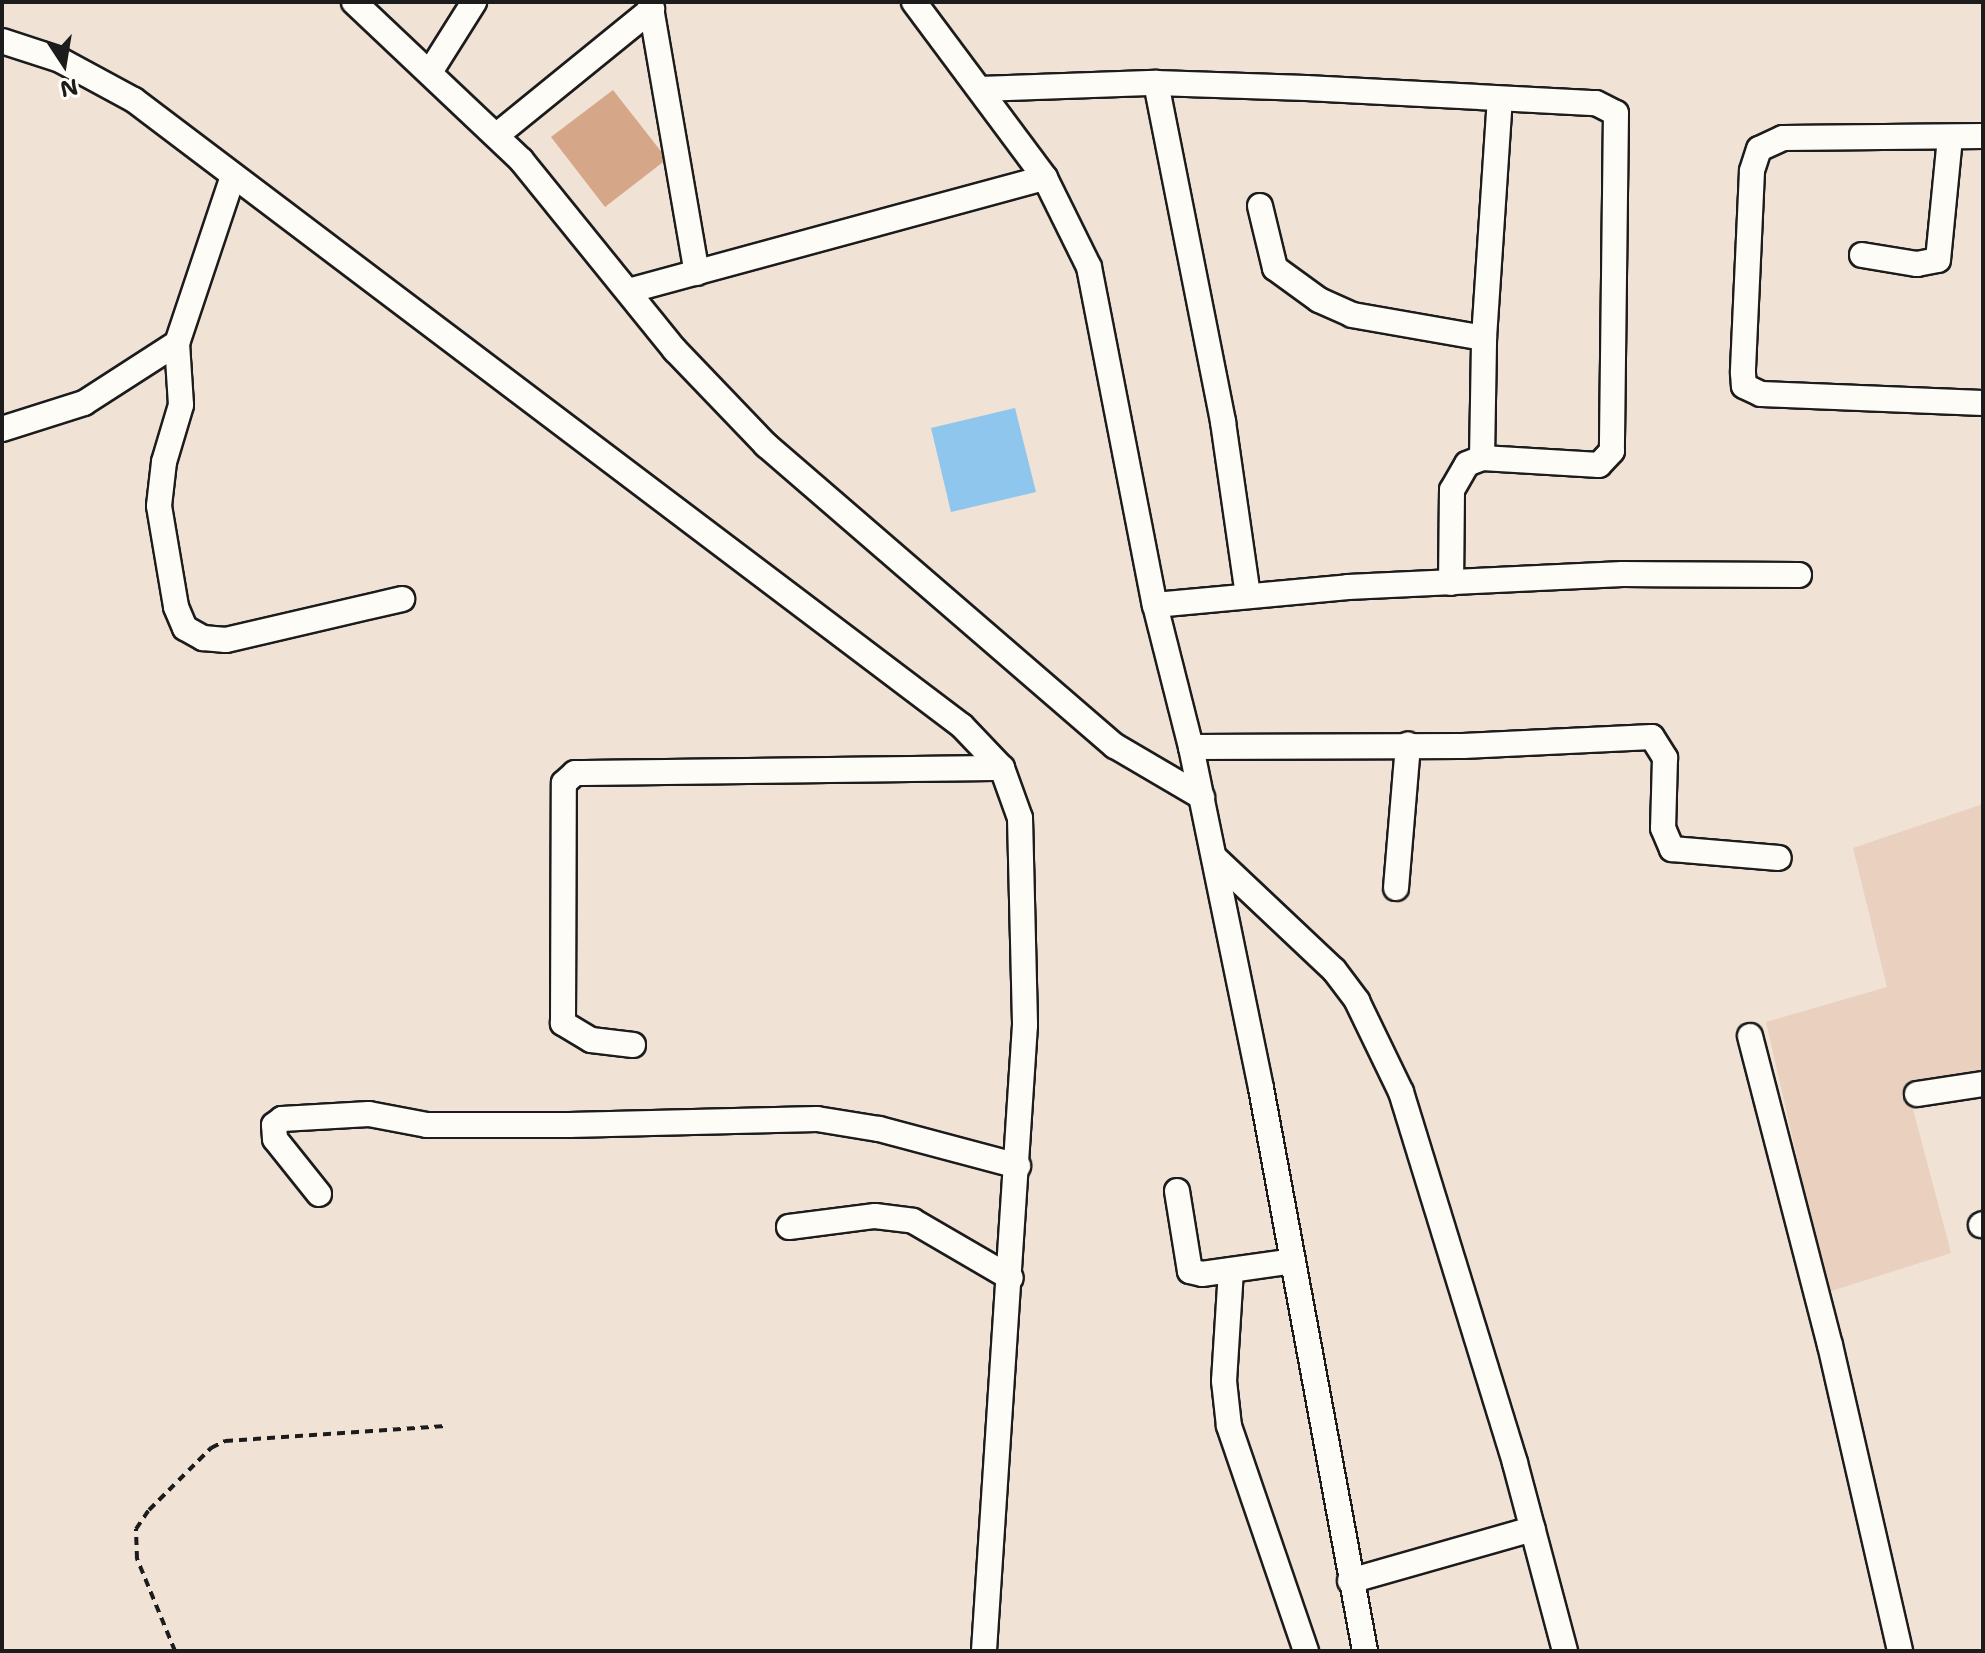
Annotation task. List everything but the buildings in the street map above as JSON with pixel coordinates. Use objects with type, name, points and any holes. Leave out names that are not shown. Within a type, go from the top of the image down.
[{"type":"street","points":[[354,2],[497,135],[720,401],[766,445],[1115,746],[1202,797]]},
{"type":"street","points":[[430,72],[474,2]]},
{"type":"street","points":[[914,2],[1045,178],[1071,222],[1099,301],[1155,605],[1191,747],[1214,857],[1365,1651]]},
{"type":"street","points":[[497,135],[651,5]]},
{"type":"street","points":[[651,5],[697,273]]},
{"type":"street","points":[[2,41],[94,76],[233,176],[962,726],[1002,768],[1020,818],[1025,874],[1018,1166],[984,1651]]},
{"type":"street","points":[[980,89],[1156,83],[1596,103],[1616,113],[1619,177],[1612,451],[1599,465],[1482,458],[1457,473],[1452,490],[1451,583]]},
{"type":"street","points":[[1156,83],[1223,422],[1248,595]]},
{"type":"street","points":[[1482,458],[1484,338],[1500,100]]},
{"type":"street","points":[[1983,136],[1783,138],[1759,149],[1751,186],[1744,386],[1761,394],[1983,403]]},
{"type":"street","points":[[1862,255],[1917,264],[1938,260],[1950,138]]},
{"type":"street","points":[[233,176],[177,343],[181,405],[164,462],[159,506],[176,607],[185,628],[203,638],[226,640],[402,599]]},
{"type":"street","points":[[628,291],[1045,178]]},
{"type":"street","points":[[1260,206],[1275,268],[1319,300],[1352,315],[1484,338]]},
{"type":"street","points":[[2,429],[84,403],[177,343]]},
{"type":"street","points":[[1155,605],[1248,595],[1623,574],[1799,575]]},
{"type":"street","points":[[1191,747],[1408,745],[1652,737],[1665,758],[1663,828],[1672,849],[1779,858]]},
{"type":"street","points":[[1396,888],[1408,745]]},
{"type":"street","points":[[633,1045],[591,1040],[563,1023],[564,783],[575,773],[1002,768]]},
{"type":"street","points":[[1214,857],[1334,970],[1377,1039],[1401,1092],[1442,1218],[1533,1529],[1565,1651]]},
{"type":"street","points":[[1750,1036],[1830,1345],[1900,1651]]},
{"type":"street","points":[[1917,1094],[1983,1084]]},
{"type":"street","points":[[319,1194],[275,1139],[274,1125],[282,1119],[369,1114],[427,1125],[817,1119],[879,1129],[1018,1166]]},
{"type":"street","points":[[1177,1191],[1190,1271],[1231,1270],[1293,1261]]},
{"type":"street","points":[[789,1227],[875,1216],[913,1221],[1011,1278]]},
{"type":"street","points":[[1231,1270],[1224,1381],[1229,1426],[1306,1651]]},
{"type":"street","points":[[1350,1581],[1533,1529]]},
{"type":"path","points":[[175,1651],[137,1559],[136,1529],[149,1510],[211,1448],[225,1441],[445,1426]]},
{"type":"shaded area","points":[[1983,804],[1983,1074],[1907,1086],[1951,1253],[1828,1292],[1766,1022],[1887,987],[1853,848]]},
{"type":"water","points":[[1015,408],[1036,492],[951,512],[931,428]]}]
